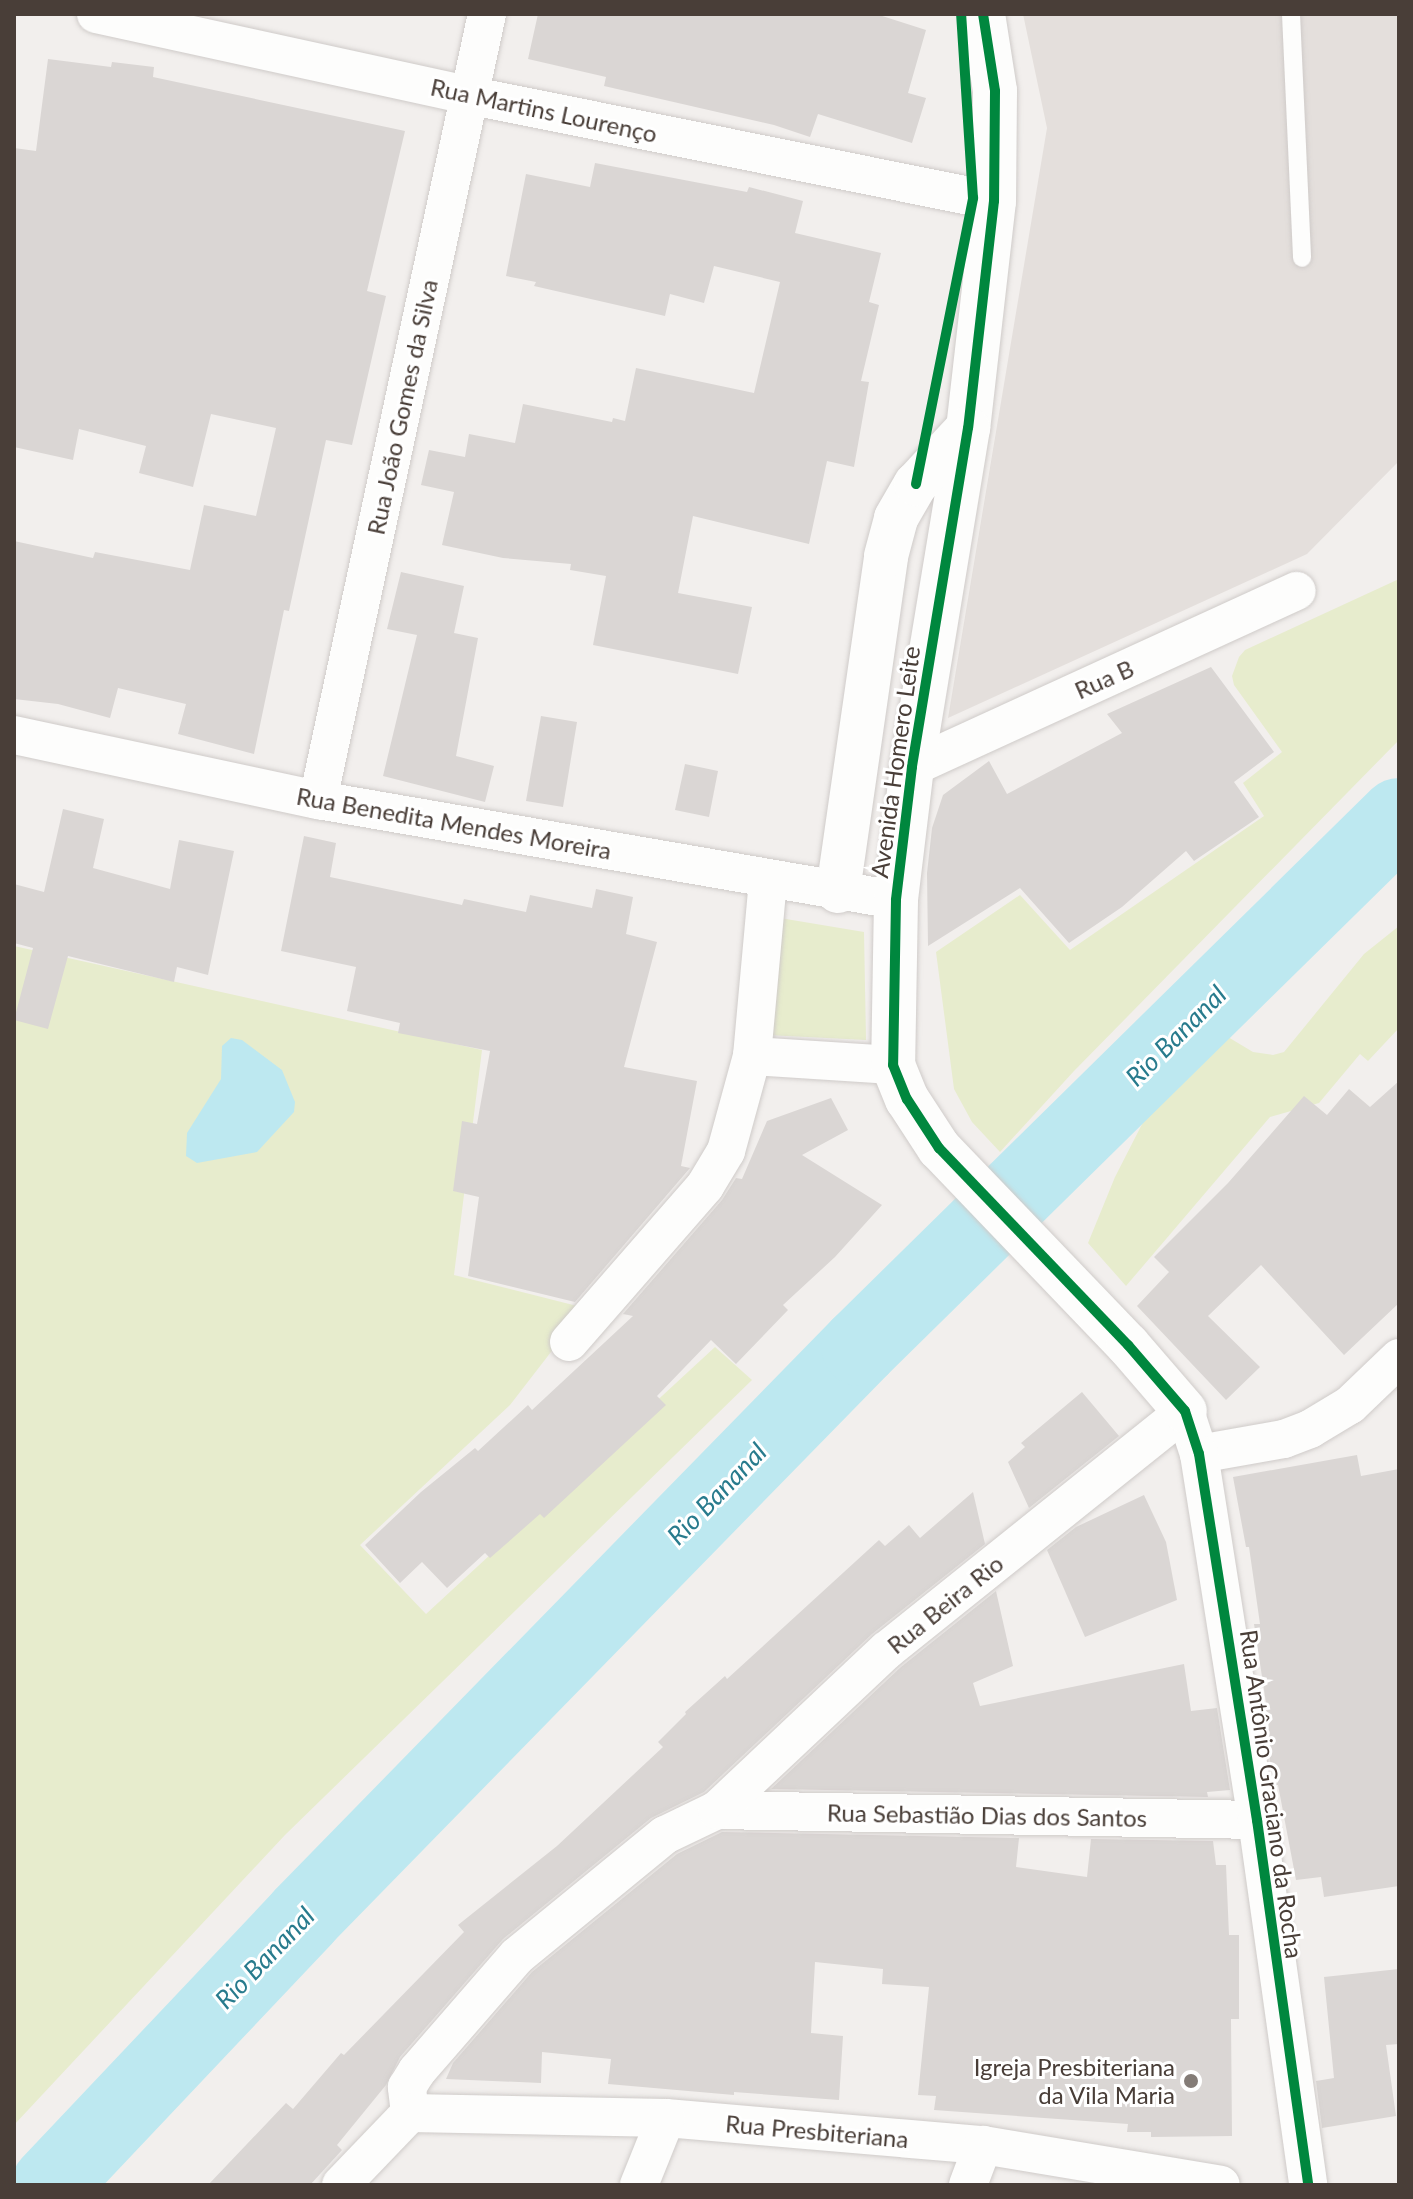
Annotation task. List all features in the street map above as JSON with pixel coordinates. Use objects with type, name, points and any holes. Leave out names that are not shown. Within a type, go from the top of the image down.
[{"type":"street","name":"Rua Martins Lourenço","points":[[96,14],[468,95],[994,201]]},
{"type":"street","name":"Rua João Gomes da Silva","points":[[318,800],[487,14]]},
{"type":"street","name":"Avenida Homero Leite","points":[[983,14],[995,91],[994,201],[968,428],[912,767],[896,900],[893,1065],[907,1099],[939,1148],[1128,1345],[1185,1411]]},
{"type":"street","points":[[838,891],[886,556],[896,518],[916,484],[968,428]]},
{"type":"street","name":"Rua B","points":[[912,767],[1297,591]]},
{"type":"street","name":"Rua Benedita Mendes Moreira","points":[[14,735],[318,800],[896,900]]},
{"type":"street","points":[[569,1342],[716,1169],[726,1151],[752,1056],[768,879]]},
{"type":"street","points":[[752,1056],[893,1065]]},
{"type":"street","points":[[1199,1454],[1298,1435],[1350,1405],[1399,1358]]},
{"type":"street","name":"Rua Antônio Graciano da Rocha","points":[[1185,1411],[1199,1454],[1257,1820],[1308,2185]]},
{"type":"street","name":"Rua Beira Rio","points":[[717,1810],[887,1650],[1185,1411]]},
{"type":"street","points":[[341,2185],[410,2113],[407,2087],[417,2071],[517,1956],[665,1835],[717,1810]]},
{"type":"street","name":"Rua Sebastião Dias dos Santos","points":[[717,1810],[1257,1820]]},
{"type":"street","name":"Rua Presbiteriana","points":[[410,2113],[666,2118],[983,2145],[1221,2185]]},
{"type":"street","points":[[639,2185],[666,2118]]},
{"type":"street","points":[[968,2185],[983,2145]]},
{"type":"lane","points":[[1291,14],[1302,258]]},
{"type":"shaded area","points":[[1023,14],[1399,14],[1399,461],[1307,554],[948,718],[1047,128]]},
{"type":"green space","points":[[1399,579],[1399,740],[1074,1071],[1000,1152],[972,1122],[954,1089],[936,952],[1020,895],[1070,950],[1264,816],[1243,783],[1282,752],[1234,685],[1232,676],[1239,657],[1245,650]]},
{"type":"green space","points":[[780,918],[864,932],[866,1040],[767,1035]]},
{"type":"green space","points":[[1399,926],[1399,1028],[1368,1061],[1360,1054],[1319,1103],[1270,1117],[1126,1286],[1088,1243],[1115,1177],[1183,1044],[1201,1027],[1218,1031],[1253,1052],[1273,1055],[1284,1052],[1364,954]]},
{"type":"green space","points":[[14,946],[482,1050],[454,1275],[585,1308],[510,1405],[360,1545],[426,1614],[715,1347],[752,1380],[285,1835],[14,2125]]},
{"type":"water","points":[[231,1038],[242,1040],[282,1070],[295,1102],[294,1112],[257,1152],[197,1163],[186,1156],[187,1133],[221,1079],[222,1046]]},
{"type":"building","points":[[538,14],[876,14],[926,30],[908,93],[926,98],[912,143],[818,114],[810,137],[774,125],[604,86],[606,77],[528,59]]},
{"type":"building","points":[[48,59],[111,67],[112,62],[154,67],[153,77],[405,131],[367,291],[386,296],[352,445],[326,440],[289,611],[284,610],[254,754],[178,734],[186,704],[118,688],[110,718],[58,704],[14,699],[14,541],[93,558],[95,552],[190,570],[204,505],[256,516],[276,428],[211,414],[193,487],[139,473],[146,446],[79,429],[73,460],[14,447],[14,148],[36,151]]},
{"type":"building","points":[[595,163],[747,192],[749,187],[803,201],[795,233],[881,253],[869,302],[879,305],[861,381],[869,382],[854,467],[827,461],[809,544],[693,516],[678,593],[752,607],[738,674],[593,645],[606,576],[570,570],[571,564],[503,558],[442,545],[454,492],[421,485],[429,450],[465,457],[469,434],[515,443],[523,404],[612,422],[613,418],[625,421],[636,368],[754,393],[780,282],[714,266],[704,303],[670,294],[665,316],[534,286],[536,282],[506,276],[526,174],[590,187]]},
{"type":"building","points":[[401,572],[464,586],[454,633],[478,638],[456,756],[494,766],[485,802],[383,776],[417,635],[387,629]]},
{"type":"building","points":[[1211,667],[1274,752],[1234,782],[1259,817],[1194,861],[1186,851],[1122,907],[1069,943],[1020,888],[928,946],[927,873],[932,828],[943,795],[989,761],[1007,794],[1122,733],[1107,714]]},
{"type":"building","points":[[541,716],[577,722],[563,807],[526,801]]},
{"type":"building","points":[[685,764],[718,771],[709,817],[675,810]]},
{"type":"building","points":[[63,809],[104,819],[93,868],[170,889],[179,840],[234,851],[208,975],[177,967],[174,982],[68,956],[48,1029],[14,1020],[33,948],[14,943],[14,884],[44,892]]},
{"type":"building","points":[[304,836],[336,843],[330,877],[462,905],[464,899],[526,912],[530,895],[592,908],[596,889],[633,897],[626,934],[657,942],[624,1067],[697,1081],[681,1166],[690,1168],[575,1302],[468,1276],[479,1197],[453,1191],[462,1121],[477,1124],[490,1051],[398,1033],[400,1023],[347,1011],[356,967],[281,951]]},
{"type":"building","points":[[1399,1081],[1399,1303],[1344,1355],[1261,1265],[1208,1316],[1260,1367],[1226,1400],[1137,1306],[1169,1272],[1154,1257],[1228,1183],[1304,1096],[1327,1115],[1349,1089],[1370,1107]]},
{"type":"building","points":[[831,1098],[848,1130],[802,1155],[882,1205],[835,1257],[783,1305],[788,1310],[736,1364],[711,1340],[657,1396],[666,1405],[544,1518],[540,1514],[490,1558],[485,1553],[447,1588],[422,1562],[400,1583],[365,1545],[421,1492],[475,1448],[478,1451],[528,1405],[532,1410],[633,1316],[623,1314],[722,1200],[736,1178],[742,1179],[767,1121]]},
{"type":"building","points":[[1082,1392],[1119,1436],[1029,1508],[1008,1462],[1025,1447],[1021,1443]]},
{"type":"building","points":[[1357,1455],[1361,1476],[1399,1469],[1399,1886],[1324,1897],[1321,1877],[1296,1880],[1278,1785],[1274,1785],[1261,1704],[1266,1703],[1254,1624],[1260,1624],[1249,1547],[1246,1547],[1233,1477]]},
{"type":"building","points":[[973,1492],[985,1544],[872,1634],[704,1792],[651,1818],[503,1939],[400,2057],[386,2085],[337,2145],[342,2150],[310,2185],[208,2185],[286,2103],[293,2109],[341,2053],[344,2055],[464,1932],[458,1925],[557,1846],[663,1747],[658,1742],[685,1712],[725,1676],[727,1679],[879,1540],[885,1546],[909,1525],[920,1538]]},
{"type":"building","points":[[1144,1495],[1166,1542],[1177,1600],[1085,1637],[1047,1550],[1076,1527]]},
{"type":"building","points":[[996,1591],[1013,1666],[973,1683],[980,1706],[1184,1664],[1191,1711],[1217,1708],[1230,1790],[1207,1792],[1208,1797],[771,1789],[901,1667]]},
{"type":"building","points":[[722,1832],[1019,1838],[1016,1867],[1087,1877],[1091,1839],[1213,1841],[1216,1865],[1226,1865],[1229,1935],[1239,1935],[1239,2019],[1231,2019],[1232,2136],[1151,2137],[1151,2132],[1127,2132],[1128,2124],[934,2110],[936,2096],[918,2095],[929,1987],[882,1984],[883,1969],[815,1962],[811,2033],[843,2036],[839,2100],[608,2084],[611,2059],[542,2052],[541,2083],[446,2079],[453,2063],[532,1972],[677,1854]]},
{"type":"building","points":[[1399,1969],[1399,2044],[1386,2045],[1396,2116],[1322,2128],[1316,2081],[1334,2078],[1324,1977]]},
{"type":"waterway","name":"Rio Bananal","points":[[50,2185],[303,1917],[860,1347],[1399,817]]},
{"type":"cycle path","points":[[916,484],[973,198],[961,14]]},
{"type":"cycle path","points":[[983,14],[995,91],[994,201],[968,428],[912,767],[896,900],[893,1065],[907,1099],[939,1148],[1128,1345],[1185,1411],[1199,1454],[1257,1820],[1308,2185]]},
{"type":"place","name":"Igreja Presbiteriana da Vila Maria","points":[[1191,2081]]}]
